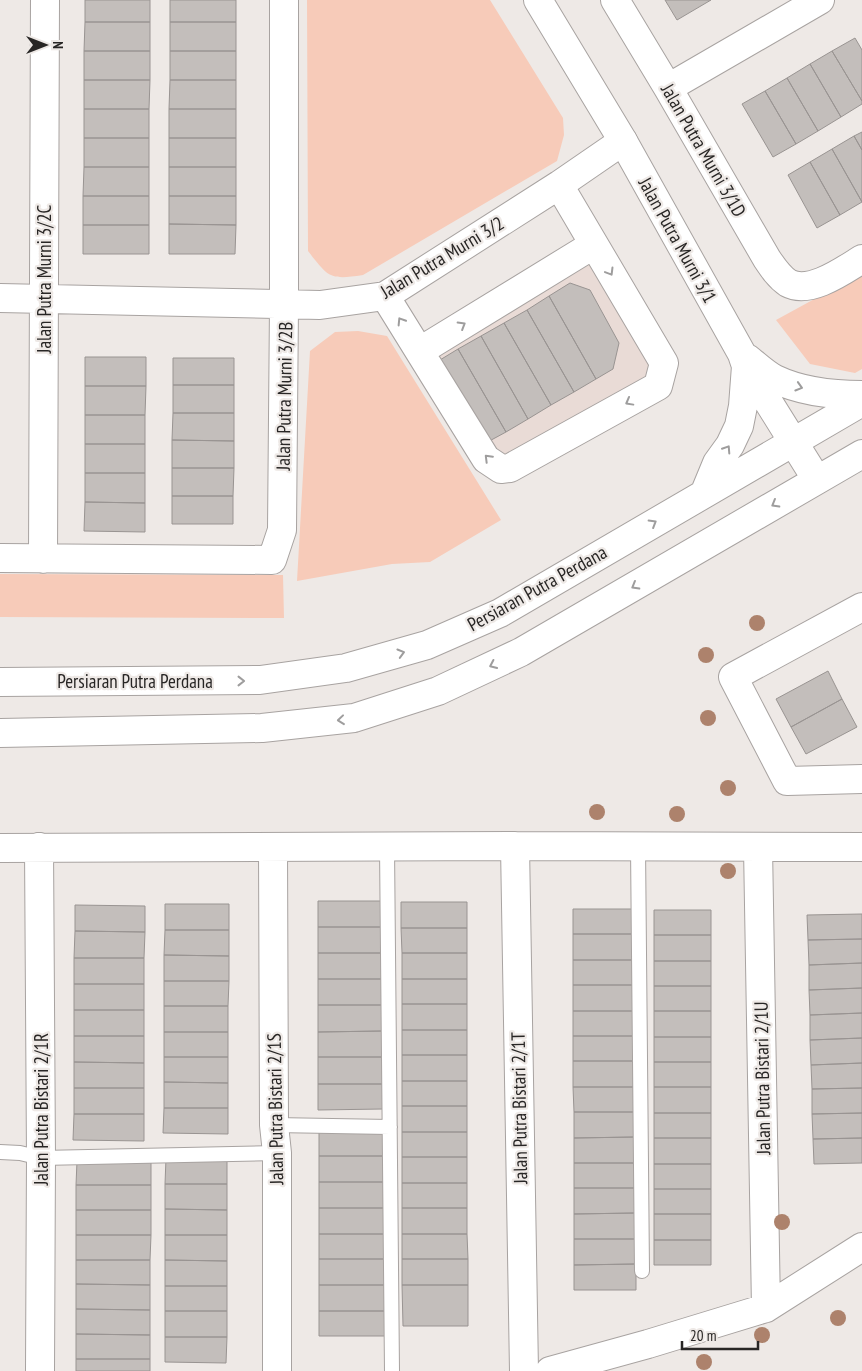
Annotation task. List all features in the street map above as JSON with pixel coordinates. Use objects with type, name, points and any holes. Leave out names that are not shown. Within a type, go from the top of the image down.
[{"type":"street","name":"Jalan Putra Murni 3/2C","points":[[43,559],[45,0]]},
{"type":"street","name":"Jalan Putra Murni 3/2B","points":[[43,559],[272,560],[282,530],[284,0]]},
{"type":"street","name":"Jalan Putra Murni 3/1","points":[[538,0],[623,141],[744,360],[818,480]]},
{"type":"street","name":"Jalan Putra Murni 3/1D","points":[[615,0],[777,274],[790,284],[804,286],[827,280],[862,259]]},
{"type":"street","points":[[668,88],[820,0]]},
{"type":"street","name":"Jalan Putra Murni 3/2","points":[[0,298],[320,305],[385,296],[623,141]]},
{"type":"street","points":[[385,296],[486,459],[501,469],[510,468],[658,386],[664,363],[558,185]]},
{"type":"street","points":[[420,351],[593,245]]},
{"type":"street","points":[[744,360],[775,379],[813,391],[834,395],[862,395]]},
{"type":"street","points":[[705,492],[717,463],[730,446],[739,426],[743,406],[744,360]]},
{"type":"street","name":"Persiaran Putra Perdana","points":[[0,682],[260,680],[346,668],[427,645],[500,613],[862,402]]},
{"type":"street","points":[[0,733],[262,728],[354,718],[438,691],[521,652],[862,454]]},
{"type":"street","points":[[0,558],[43,559]]},
{"type":"street","points":[[862,607],[732,677],[787,781],[862,779]]},
{"type":"street","name":"Jalan Putra Bistari 2/1T","points":[[515,846],[524,1371]]},
{"type":"street","points":[[0,848],[758,846],[862,848]]},
{"type":"street","name":"Jalan Putra Bistari 2/1U","points":[[758,846],[766,1308]]},
{"type":"street","name":"Jalan Putra Bistari 2/1R","points":[[39,847],[40,1371]]},
{"type":"street","name":"Jalan Putra Bistari 2/1S","points":[[273,847],[274,1125],[277,1153],[277,1371]]},
{"type":"street","points":[[550,1371],[648,1344],[766,1308],[862,1247]]},
{"type":"lane","points":[[387,846],[392,1371]]},
{"type":"lane","points":[[638,846],[642,1271]]},
{"type":"lane","points":[[274,1125],[390,1127]]},
{"type":"lane","points":[[0,1152],[20,1152],[41,1158],[277,1153]]},
{"type":"shaded area","points":[[307,0],[490,0],[563,118],[564,135],[557,161],[363,275],[337,277],[326,272],[308,251]]},
{"type":"shaded area","points":[[590,259],[655,365],[650,379],[507,459],[491,453],[432,354]]},
{"type":"shaded area","points":[[862,273],[862,369],[855,373],[810,364],[776,320]]},
{"type":"shaded area","points":[[358,331],[387,336],[501,520],[430,562],[392,564],[297,581],[310,351],[335,332]]},
{"type":"shaded area","points":[[0,574],[283,575],[284,618],[0,617]]},
{"type":"building","points":[[85,0],[150,0],[150,22],[85,22]]},
{"type":"building","points":[[170,0],[236,0],[236,22],[170,22]]},
{"type":"building","points":[[665,0],[711,0],[677,20]]},
{"type":"building","points":[[85,22],[150,22],[150,51],[84,51]]},
{"type":"building","points":[[170,22],[236,22],[236,51],[170,51]]},
{"type":"building","points":[[855,38],[862,50],[862,101],[832,51]]},
{"type":"building","points":[[84,51],[150,51],[150,80],[84,80]]},
{"type":"building","points":[[170,51],[236,51],[236,80],[170,80]]},
{"type":"building","points":[[832,51],[862,101],[862,104],[841,117],[810,64]]},
{"type":"building","points":[[810,64],[841,117],[818,131],[787,78]]},
{"type":"building","points":[[787,78],[818,131],[796,144],[765,91]]},
{"type":"building","points":[[84,80],[150,80],[149,109],[84,109]]},
{"type":"building","points":[[170,80],[236,80],[236,109],[169,109]]},
{"type":"building","points":[[765,91],[796,144],[773,157],[742,104]]},
{"type":"building","points":[[84,109],[149,109],[149,138],[84,138]]},
{"type":"building","points":[[169,109],[236,109],[236,138],[169,138]]},
{"type":"building","points":[[862,132],[862,150],[854,136]]},
{"type":"building","points":[[854,136],[862,150],[862,202],[832,149]]},
{"type":"building","points":[[84,138],[149,138],[149,167],[84,167]]},
{"type":"building","points":[[169,138],[236,138],[236,167],[169,167]]},
{"type":"building","points":[[832,149],[862,202],[840,215],[810,162]]},
{"type":"building","points":[[810,162],[840,215],[817,228],[788,175]]},
{"type":"building","points":[[84,167],[149,167],[149,196],[83,196]]},
{"type":"building","points":[[169,167],[236,167],[236,196],[169,196]]},
{"type":"building","points":[[83,196],[149,196],[149,225],[83,225]]},
{"type":"building","points":[[169,196],[236,196],[236,225],[169,224]]},
{"type":"building","points":[[169,224],[236,225],[235,254],[169,254]]},
{"type":"building","points":[[83,225],[149,225],[149,254],[83,254]]},
{"type":"building","points":[[570,283],[590,290],[619,343],[613,369],[596,379],[549,296]]},
{"type":"building","points":[[549,296],[596,379],[574,392],[527,310]]},
{"type":"building","points":[[527,310],[574,392],[551,405],[504,323]]},
{"type":"building","points":[[504,323],[551,405],[528,419],[481,336]]},
{"type":"building","points":[[481,336],[528,419],[506,432],[458,349]]},
{"type":"building","points":[[458,349],[506,432],[482,445],[435,363]]},
{"type":"building","points":[[85,357],[146,357],[146,386],[85,386]]},
{"type":"building","points":[[173,358],[234,358],[234,385],[173,385]]},
{"type":"building","points":[[173,385],[234,385],[234,413],[173,413]]},
{"type":"building","points":[[85,386],[146,386],[145,415],[85,415]]},
{"type":"building","points":[[173,413],[234,413],[234,441],[172,440]]},
{"type":"building","points":[[85,415],[145,415],[145,444],[85,444]]},
{"type":"building","points":[[172,440],[234,441],[234,468],[172,468]]},
{"type":"building","points":[[85,444],[145,444],[145,473],[85,473]]},
{"type":"building","points":[[172,468],[234,468],[233,496],[172,496]]},
{"type":"building","points":[[85,473],[145,473],[145,503],[85,502]]},
{"type":"building","points":[[172,496],[233,496],[233,524],[172,524]]},
{"type":"building","points":[[85,502],[145,503],[145,532],[84,531]]},
{"type":"building","points":[[828,671],[842,699],[791,727],[776,699]]},
{"type":"building","points":[[842,699],[857,727],[806,754],[791,727]]},
{"type":"building","points":[[318,901],[383,901],[383,927],[318,927]]},
{"type":"building","points":[[401,902],[467,902],[467,928],[401,928]]},
{"type":"building","points":[[165,904],[229,904],[229,930],[165,930]]},
{"type":"building","points":[[75,905],[145,906],[145,932],[75,931]]},
{"type":"building","points":[[573,909],[634,909],[634,934],[573,934]]},
{"type":"building","points":[[654,910],[711,910],[711,935],[654,935]]},
{"type":"building","points":[[862,914],[862,939],[808,940],[807,915]]},
{"type":"building","points":[[318,927],[383,927],[383,953],[318,953]]},
{"type":"building","points":[[401,928],[467,928],[467,953],[402,953]]},
{"type":"building","points":[[165,930],[229,930],[229,956],[164,955]]},
{"type":"building","points":[[75,931],[145,932],[144,958],[74,958]]},
{"type":"building","points":[[573,934],[634,934],[635,960],[573,960]]},
{"type":"building","points":[[654,935],[711,935],[711,961],[654,961]]},
{"type":"building","points":[[862,939],[862,963],[809,965],[808,940]]},
{"type":"building","points":[[318,953],[383,953],[383,979],[318,979]]},
{"type":"building","points":[[402,953],[467,953],[467,979],[402,979]]},
{"type":"building","points":[[164,955],[229,956],[229,981],[164,981]]},
{"type":"building","points":[[74,958],[144,958],[144,984],[74,984]]},
{"type":"building","points":[[573,960],[635,960],[635,985],[573,985]]},
{"type":"building","points":[[654,961],[711,961],[711,986],[654,986]]},
{"type":"building","points":[[862,963],[862,988],[809,990],[809,965]]},
{"type":"building","points":[[318,979],[383,979],[383,1005],[318,1005]]},
{"type":"building","points":[[402,979],[467,979],[467,1004],[402,1004]]},
{"type":"building","points":[[164,981],[229,981],[228,1006],[164,1006]]},
{"type":"building","points":[[74,984],[144,984],[144,1010],[74,1010]]},
{"type":"building","points":[[573,985],[635,985],[635,1011],[573,1011]]},
{"type":"building","points":[[654,986],[711,986],[711,1011],[654,1011]]},
{"type":"building","points":[[862,988],[862,1013],[810,1015],[809,990]]},
{"type":"building","points":[[402,1004],[467,1004],[467,1030],[402,1030]]},
{"type":"building","points":[[318,1005],[383,1005],[383,1031],[318,1032]]},
{"type":"building","points":[[164,1006],[228,1006],[228,1032],[164,1032]]},
{"type":"building","points":[[74,1010],[144,1010],[144,1036],[74,1036]]},
{"type":"building","points":[[573,1011],[635,1011],[635,1036],[573,1036]]},
{"type":"building","points":[[654,1011],[711,1011],[711,1037],[654,1037]]},
{"type":"building","points":[[862,1013],[862,1038],[810,1040],[810,1015]]},
{"type":"building","points":[[402,1030],[467,1030],[467,1055],[402,1055]]},
{"type":"building","points":[[383,1031],[383,1057],[318,1057],[318,1032]]},
{"type":"building","points":[[164,1032],[228,1032],[228,1057],[164,1057]]},
{"type":"building","points":[[74,1036],[144,1036],[144,1063],[74,1062]]},
{"type":"building","points":[[573,1036],[635,1036],[635,1061],[573,1061]]},
{"type":"building","points":[[654,1037],[711,1037],[711,1062],[654,1062]]},
{"type":"building","points":[[862,1038],[862,1063],[811,1065],[810,1040]]},
{"type":"building","points":[[402,1055],[467,1055],[467,1081],[402,1081]]},
{"type":"building","points":[[164,1057],[228,1057],[228,1083],[164,1082]]},
{"type":"building","points":[[318,1057],[383,1057],[383,1084],[318,1084]]},
{"type":"building","points":[[573,1061],[635,1061],[635,1087],[573,1087]]},
{"type":"building","points":[[74,1062],[144,1063],[144,1088],[74,1088]]},
{"type":"building","points":[[654,1062],[711,1062],[711,1087],[654,1087]]},
{"type":"building","points":[[862,1063],[862,1088],[812,1089],[811,1065]]},
{"type":"building","points":[[402,1081],[467,1081],[467,1106],[402,1106]]},
{"type":"building","points":[[164,1082],[228,1083],[228,1108],[164,1108]]},
{"type":"building","points":[[318,1084],[383,1084],[383,1109],[318,1110]]},
{"type":"building","points":[[573,1087],[635,1087],[635,1112],[574,1112]]},
{"type":"building","points":[[654,1087],[711,1087],[711,1113],[654,1113]]},
{"type":"building","points":[[74,1088],[144,1088],[144,1114],[74,1114]]},
{"type":"building","points":[[862,1088],[862,1113],[812,1114],[812,1089]]},
{"type":"building","points":[[402,1106],[467,1106],[467,1132],[402,1132]]},
{"type":"building","points":[[164,1108],[228,1108],[228,1134],[163,1133]]},
{"type":"building","points":[[574,1112],[635,1112],[635,1137],[574,1138]]},
{"type":"building","points":[[654,1113],[711,1113],[711,1138],[654,1138]]},
{"type":"building","points":[[862,1113],[862,1138],[813,1139],[812,1114]]},
{"type":"building","points":[[74,1114],[144,1114],[144,1141],[73,1140]]},
{"type":"building","points":[[319,1131],[385,1131],[385,1156],[319,1156]]},
{"type":"building","points":[[402,1132],[467,1132],[467,1157],[402,1157]]},
{"type":"building","points":[[635,1137],[635,1163],[574,1163],[574,1138]]},
{"type":"building","points":[[654,1138],[711,1138],[711,1164],[654,1164]]},
{"type":"building","points":[[862,1138],[862,1163],[814,1164],[813,1139]]},
{"type":"building","points":[[319,1156],[385,1156],[385,1182],[319,1182]]},
{"type":"building","points":[[402,1157],[467,1157],[467,1183],[402,1183]]},
{"type":"building","points":[[166,1158],[227,1158],[227,1184],[165,1184]]},
{"type":"building","points":[[77,1161],[151,1161],[151,1185],[76,1185]]},
{"type":"building","points":[[574,1163],[635,1163],[635,1188],[574,1188]]},
{"type":"building","points":[[654,1164],[711,1164],[711,1189],[654,1189]]},
{"type":"building","points":[[319,1182],[385,1182],[385,1208],[319,1208]]},
{"type":"building","points":[[402,1183],[467,1183],[467,1208],[402,1208]]},
{"type":"building","points":[[165,1184],[227,1184],[227,1210],[165,1209]]},
{"type":"building","points":[[76,1185],[151,1185],[151,1210],[76,1210]]},
{"type":"building","points":[[574,1188],[635,1188],[635,1213],[574,1214]]},
{"type":"building","points":[[654,1189],[711,1189],[711,1214],[654,1214]]},
{"type":"building","points":[[319,1208],[385,1208],[385,1234],[319,1234]]},
{"type":"building","points":[[402,1208],[467,1208],[467,1234],[402,1234]]},
{"type":"building","points":[[165,1209],[227,1210],[227,1235],[165,1235]]},
{"type":"building","points":[[76,1210],[151,1210],[151,1235],[76,1235]]},
{"type":"building","points":[[635,1213],[635,1239],[574,1239],[574,1214]]},
{"type":"building","points":[[654,1214],[711,1214],[711,1240],[654,1240]]},
{"type":"building","points":[[319,1234],[385,1234],[385,1259],[319,1259]]},
{"type":"building","points":[[402,1234],[467,1234],[468,1259],[402,1259]]},
{"type":"building","points":[[76,1235],[151,1235],[150,1260],[76,1260]]},
{"type":"building","points":[[165,1235],[227,1235],[227,1261],[165,1260]]},
{"type":"building","points":[[574,1239],[635,1239],[636,1264],[574,1265]]},
{"type":"building","points":[[654,1240],[711,1240],[711,1265],[654,1265]]},
{"type":"building","points":[[319,1259],[385,1259],[385,1285],[319,1285]]},
{"type":"building","points":[[402,1259],[468,1259],[468,1285],[402,1285]]},
{"type":"building","points":[[76,1260],[150,1260],[150,1285],[76,1284]]},
{"type":"building","points":[[165,1260],[227,1261],[227,1286],[165,1286]]},
{"type":"building","points":[[636,1264],[636,1290],[574,1290],[574,1265]]},
{"type":"building","points":[[76,1284],[150,1285],[150,1310],[76,1309]]},
{"type":"building","points":[[319,1285],[385,1285],[385,1311],[319,1311]]},
{"type":"building","points":[[402,1285],[468,1285],[468,1326],[403,1326]]},
{"type":"building","points":[[165,1286],[227,1286],[227,1311],[165,1311]]},
{"type":"building","points":[[76,1309],[150,1310],[150,1335],[76,1334]]},
{"type":"building","points":[[165,1311],[227,1311],[227,1337],[165,1337]]},
{"type":"building","points":[[319,1311],[385,1311],[385,1336],[319,1336]]},
{"type":"building","points":[[76,1334],[150,1335],[150,1359],[76,1359]]},
{"type":"building","points":[[165,1337],[227,1337],[226,1363],[165,1362]]},
{"type":"building","points":[[76,1359],[150,1359],[150,1371],[76,1371]]}]
